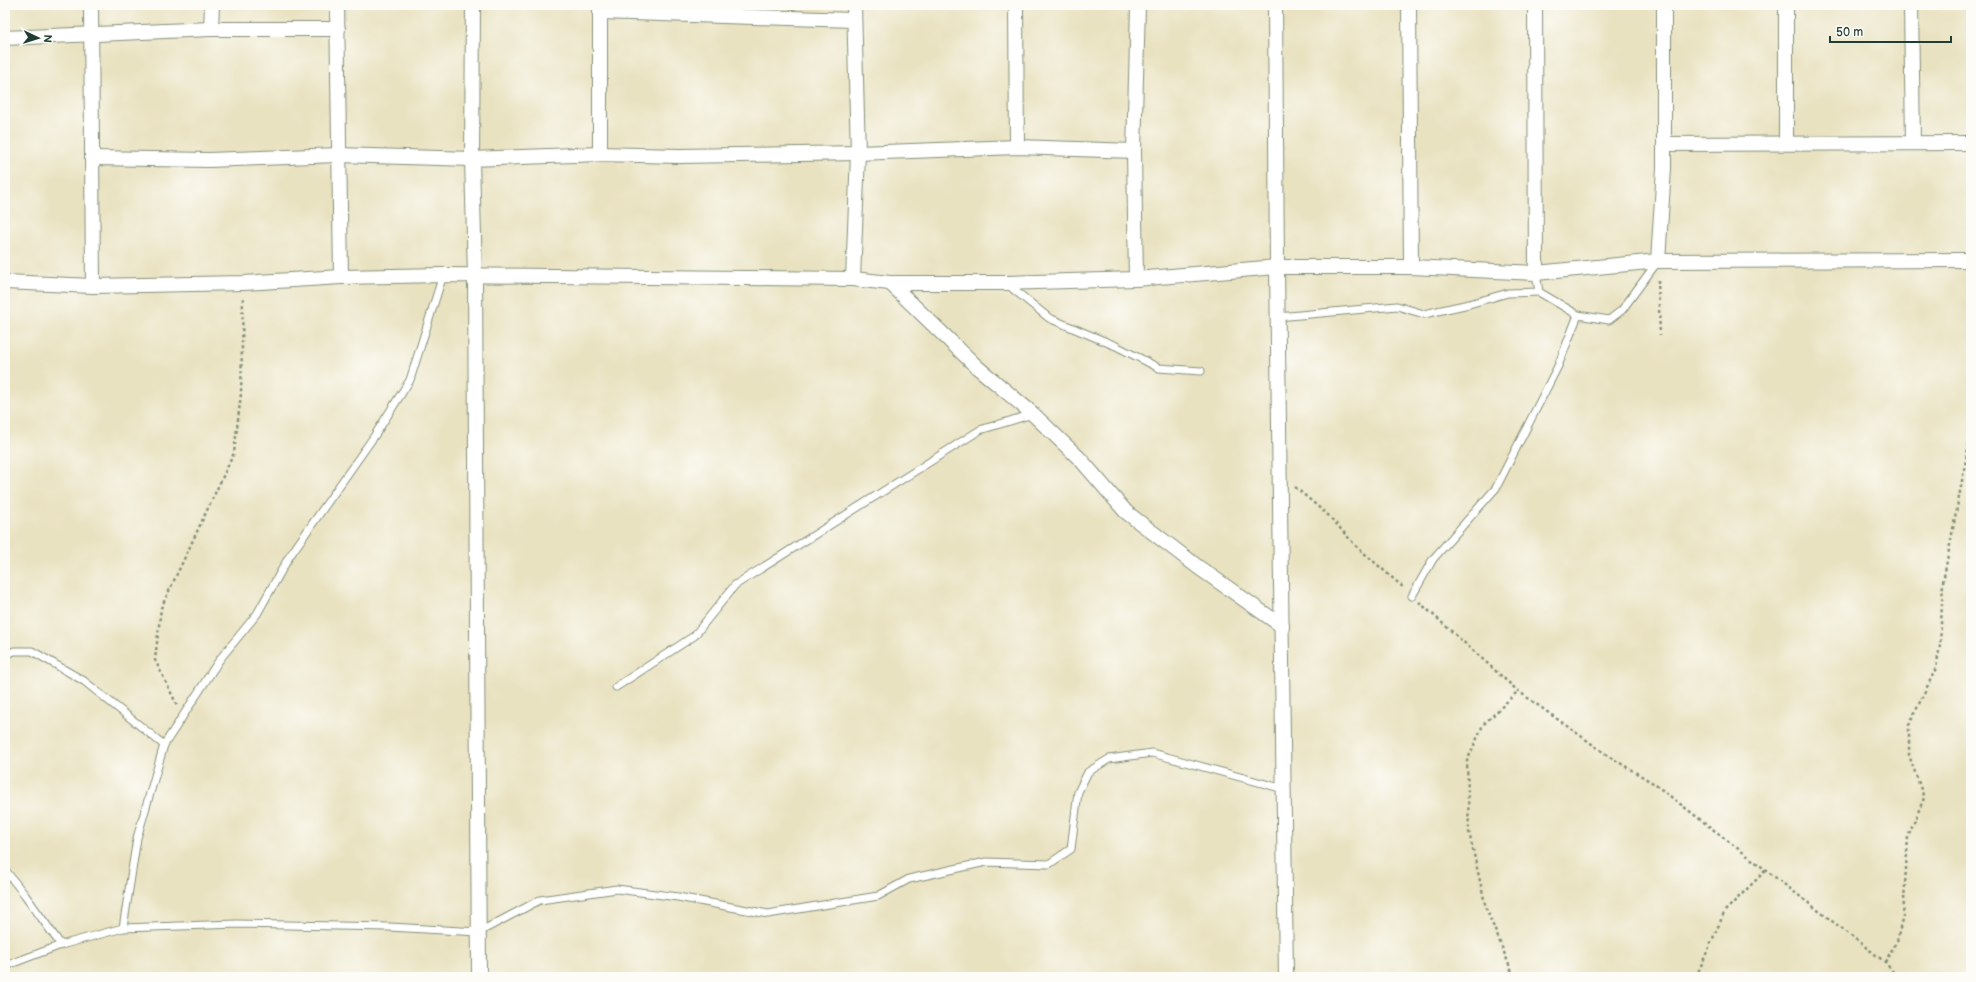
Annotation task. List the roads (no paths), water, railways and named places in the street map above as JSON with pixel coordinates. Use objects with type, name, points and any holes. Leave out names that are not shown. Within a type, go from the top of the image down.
[{"type":"street","points":[[91,5],[93,286]]},
{"type":"street","points":[[211,29],[212,5]]},
{"type":"street","points":[[338,5],[338,155],[341,277]]},
{"type":"street","points":[[473,5],[472,159],[475,276],[479,977]]},
{"type":"street","points":[[853,280],[858,153],[854,5]]},
{"type":"street","points":[[1016,5],[1017,146]]},
{"type":"street","points":[[1136,279],[1134,151],[1138,5]]},
{"type":"street","points":[[1276,5],[1277,267],[1286,977]]},
{"type":"street","points":[[1409,5],[1411,267]]},
{"type":"street","points":[[1535,5],[1536,273]]},
{"type":"street","points":[[1658,261],[1664,144],[1664,5]]},
{"type":"street","points":[[1786,5],[1786,143]]},
{"type":"street","points":[[1911,5],[1913,143]]},
{"type":"street","points":[[600,154],[600,9],[723,11],[854,20]]},
{"type":"street","points":[[5,38],[91,33],[211,29],[338,29]]},
{"type":"street","points":[[1664,144],[1971,143]]},
{"type":"street","points":[[93,158],[209,160],[338,155],[472,159],[600,154],[679,156],[858,153],[1017,146],[1134,151]]},
{"type":"street","points":[[5,282],[93,286],[243,283],[341,277],[443,274],[475,276],[853,280],[890,283],[1006,283],[1136,279],[1277,267],[1411,267],[1536,273],[1658,261],[1971,260]]},
{"type":"street","points":[[890,283],[976,367],[1033,414],[1081,460],[1126,512],[1198,567],[1282,626]]},
{"type":"lane","points":[[1278,317],[1397,306],[1424,314],[1469,304],[1508,293],[1539,292],[1578,315],[1609,320],[1622,310],[1658,261]]},
{"type":"lane","points":[[1536,273],[1539,292]]},
{"type":"lane","points":[[123,928],[137,838],[164,745],[220,659],[257,614],[289,557],[375,435],[410,380],[443,274]]},
{"type":"lane","points":[[1006,283],[1049,318],[1116,346],[1159,368],[1201,371]]},
{"type":"lane","points":[[1412,596],[1433,559],[1496,488],[1558,366],[1578,315]]},
{"type":"lane","points":[[616,687],[694,636],[735,585],[980,430],[1033,414]]},
{"type":"lane","points":[[5,656],[14,651],[32,651],[84,680],[164,745]]},
{"type":"lane","points":[[5,966],[61,945],[123,928],[237,924],[390,927],[479,932],[540,900],[617,889],[678,896],[768,914],[878,896],[909,879],[986,862],[1049,864],[1071,849],[1078,792],[1088,772],[1109,758],[1152,753],[1284,789]]},
{"type":"lane","points":[[5,870],[61,945]]}]
